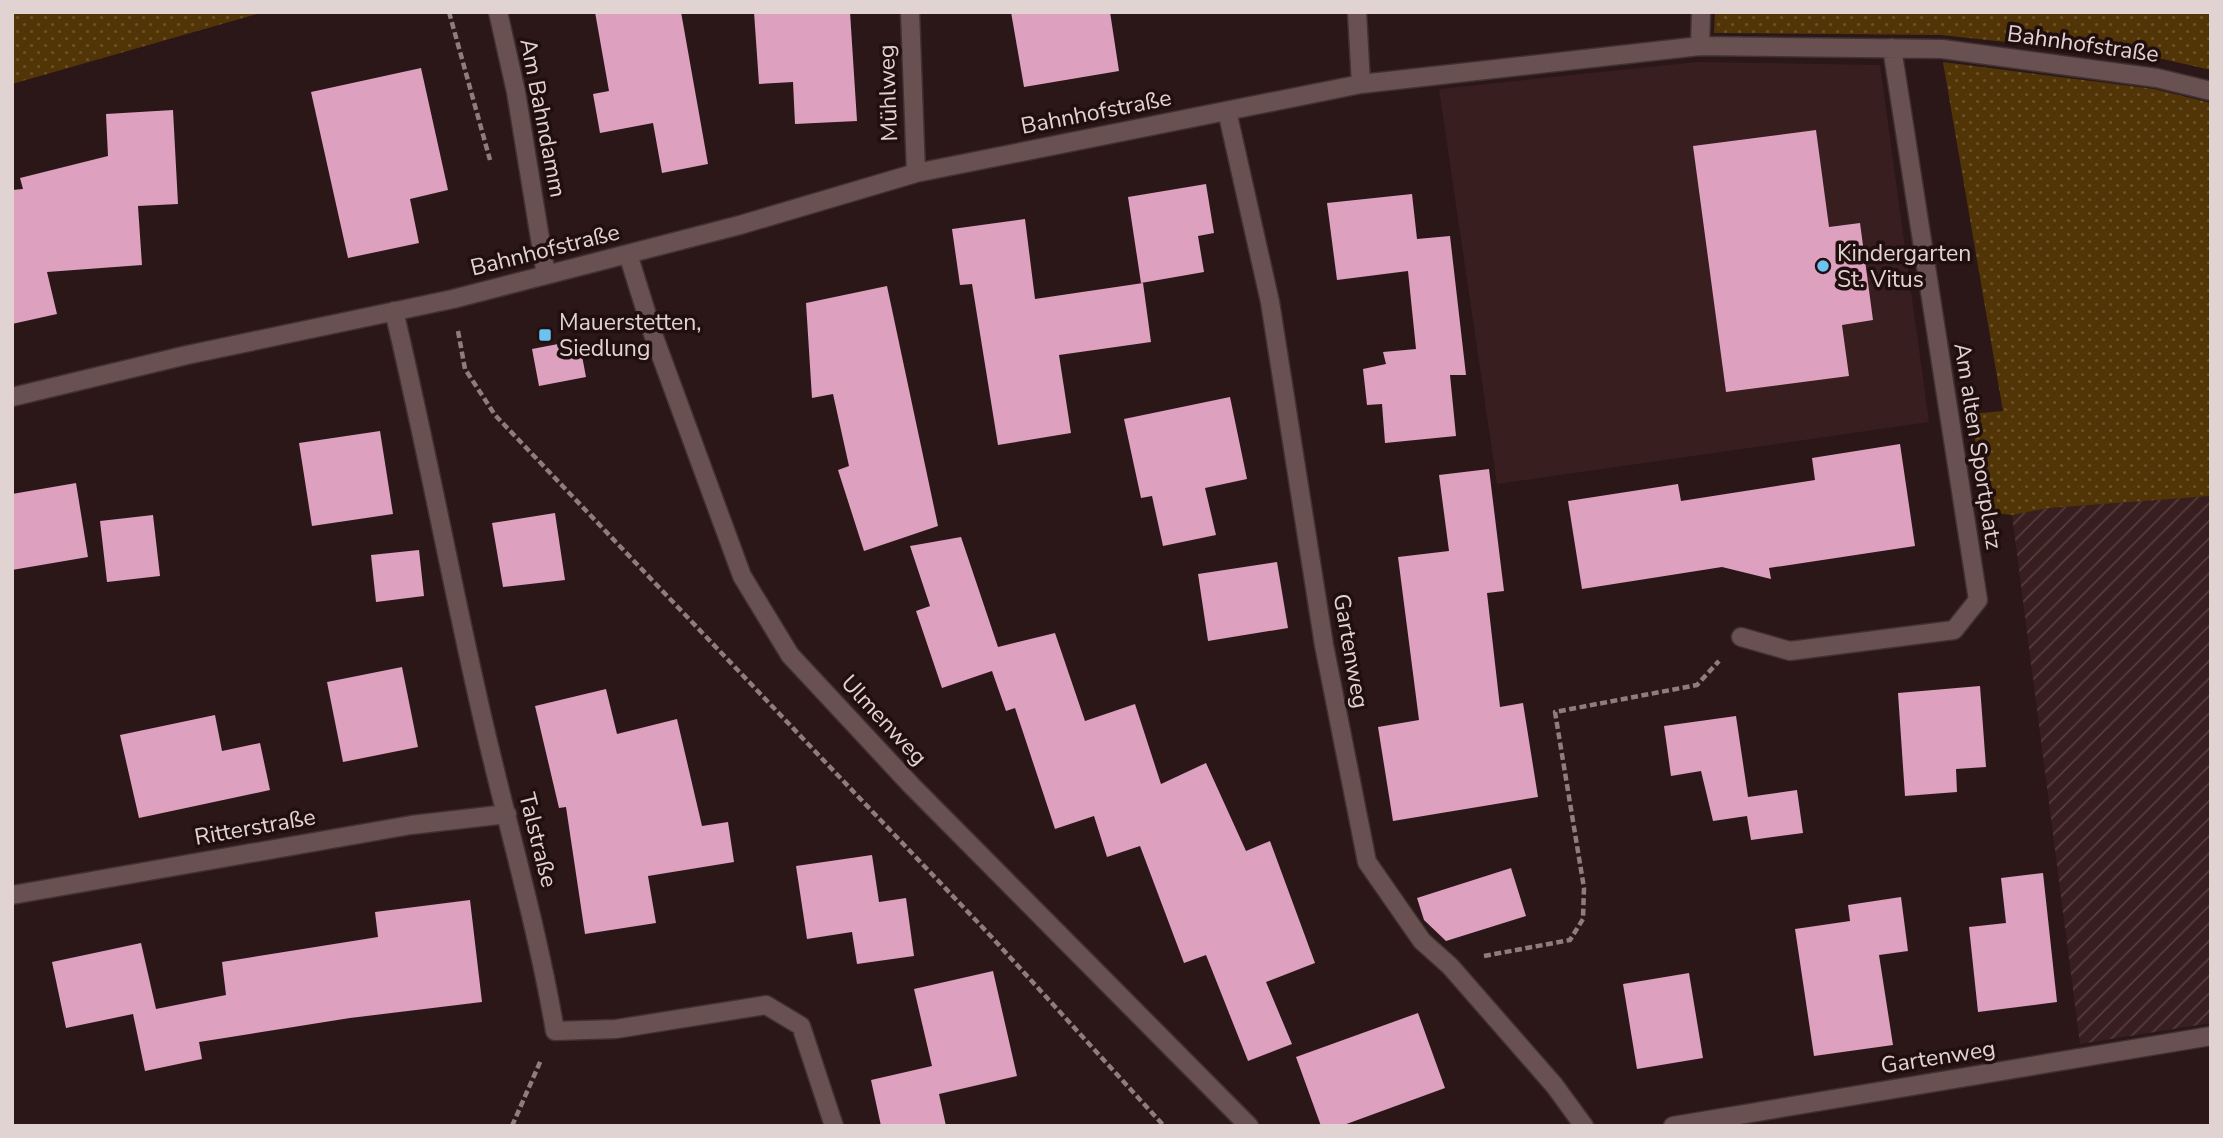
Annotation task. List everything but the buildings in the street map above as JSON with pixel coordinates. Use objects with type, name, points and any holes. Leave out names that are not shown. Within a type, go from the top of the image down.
[{"type":"street","name":"Am Bahndamm","points":[[498,12],[516,92],[546,275]]},
{"type":"street","name":"Mühlweg","points":[[910,12],[915,173]]},
{"type":"street","points":[[1357,12],[1361,84]]},
{"type":"street","points":[[1700,46],[1701,12]]},
{"type":"street","name":"Bahnhofstraße","points":[[12,397],[187,355],[453,299],[740,225],[915,173],[1361,84],[1700,46],[1942,49],[2157,78],[2211,91]]},
{"type":"street","name":"Am alten Sportplatz","points":[[1741,637],[1790,651],[1954,630],[1978,600],[1892,48]]},
{"type":"street","name":"Gartenweg","points":[[1227,111],[1270,302],[1324,645],[1367,862],[1422,941],[1450,966],[1554,1085],[1584,1126]]},
{"type":"street","name":"Ulmenweg","points":[[628,254],[653,334],[742,576],[790,655],[911,786],[1249,1126]]},
{"type":"street","name":"Talstraße","points":[[394,311],[416,401],[482,717],[508,814],[546,979],[555,1031]]},
{"type":"street","name":"Ritterstraße","points":[[12,895],[411,825],[508,814]]},
{"type":"street","points":[[555,1031],[616,1029],[766,1005],[801,1026],[834,1126]]},
{"type":"street","name":"Gartenweg","points":[[1673,1126],[2211,1036]]},
{"type":"path","points":[[450,12],[491,167]]},
{"type":"path","points":[[453,299],[465,369],[495,415],[987,932],[1164,1126]]},
{"type":"path","points":[[1450,966],[1495,953],[1570,940],[1583,919],[1584,888],[1555,712],[1697,685],[1741,637]]},
{"type":"path","points":[[512,1126],[530,1081],[555,1031]]},
{"type":"shaded area","points":[[12,12],[264,12],[12,84]]},
{"type":"shaded area","points":[[1715,12],[2211,12],[2211,70],[2163,59],[1941,35],[1714,33]]},
{"type":"shaded area","points":[[1697,62],[1880,65],[1929,422],[1497,484],[1439,89]]},
{"type":"shaded area","points":[[1943,62],[2154,89],[2211,103],[2211,496],[2049,508],[2012,515],[1986,512],[1971,414],[2003,411]]},
{"type":"shaded area","points":[[2211,496],[2211,1023],[2080,1044],[2012,515],[2049,508]]},
{"type":"place","name":"Kindergarten St. Vitus","points":[[1823,266]]},
{"type":"place","name":"Mauerstetten, Siedlung","points":[[545,335]]}]
